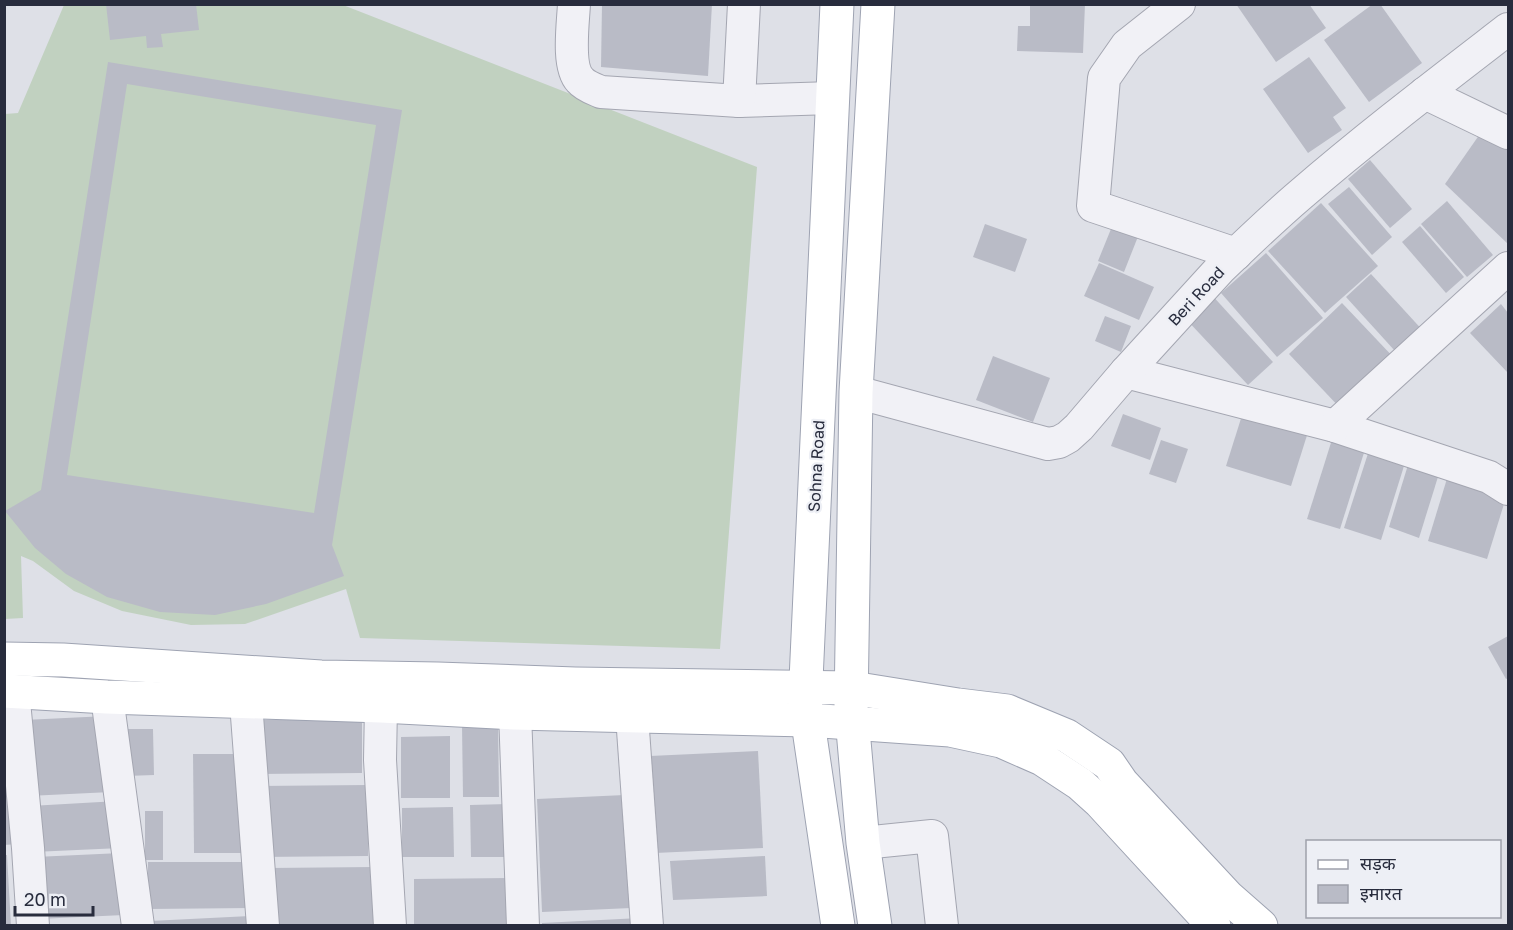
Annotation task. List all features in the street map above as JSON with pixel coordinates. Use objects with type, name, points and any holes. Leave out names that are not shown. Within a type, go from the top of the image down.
[{"type":"main road","name":"Sohna Road","points":[[837,4],[805,702],[838,926]]},
{"type":"main road","points":[[875,926],[863,843],[852,724],[852,688],[856,392],[878,4]]},
{"type":"main road","points":[[832,98],[873,100]]},
{"type":"main road","points":[[4,659],[63,660],[321,677],[852,688],[1007,711],[1067,736],[1109,764],[1111,792],[1214,926]]},
{"type":"main road","points":[[9,691],[515,713],[808,720],[950,730],[1001,741],[1042,759],[1080,784],[1111,792],[1261,926]]},
{"type":"street","points":[[574,4],[573,70],[581,81],[601,92],[739,101],[832,98]]},
{"type":"street","points":[[739,101],[744,4]]},
{"type":"street","points":[[1179,4],[1126,45],[1104,78],[1093,206],[1236,254]]},
{"type":"street","name":"Beri Road","points":[[856,392],[1048,444],[1068,437],[1236,254],[1300,195],[1425,93],[1509,29]]},
{"type":"street","points":[[1425,93],[1509,133]]},
{"type":"street","points":[[1335,426],[1509,268]]},
{"type":"street","points":[[1126,372],[1335,426],[1489,477],[1509,489]]},
{"type":"street","points":[[9,691],[28,848],[33,926]]},
{"type":"street","points":[[107,697],[138,926]]},
{"type":"street","points":[[246,702],[263,926]]},
{"type":"street","points":[[381,706],[380,760],[390,926]]},
{"type":"street","points":[[515,713],[523,926]]},
{"type":"street","points":[[633,716],[647,926]]},
{"type":"street","points":[[863,843],[932,836],[942,926]]},
{"type":"green space","points":[[64,5],[343,5],[757,167],[720,649],[360,638],[346,589],[245,624],[191,625],[122,611],[74,591],[33,561],[21,556],[23,618],[5,619],[5,114],[18,113]]},
{"type":"building","points":[[106,4],[196,4],[199,30],[161,34],[163,47],[147,48],[146,36],[110,40]]},
{"type":"building","points":[[602,4],[712,4],[708,76],[601,67]]},
{"type":"building","points":[[1030,4],[1085,4],[1083,53],[1017,51],[1018,26],[1030,26]]},
{"type":"building","points":[[1236,4],[1309,4],[1326,28],[1276,62]]},
{"type":"building","points":[[1373,4],[1380,4],[1422,63],[1369,102],[1324,40]]},
{"type":"building","points":[[1309,57],[1346,108],[1333,117],[1342,130],[1308,153],[1263,89]]},
{"type":"building","points":[[108,62],[402,110],[332,545],[344,576],[266,604],[215,615],[160,612],[107,597],[66,574],[35,548],[5,511],[41,490]],"holes":[[[127,84],[376,125],[314,513],[67,475]]]},
{"type":"building","points":[[1482,131],[1508,147],[1508,244],[1445,184]]},
{"type":"building","points":[[1370,160],[1412,209],[1390,228],[1348,179]]},
{"type":"building","points":[[1349,187],[1392,237],[1372,255],[1328,204]]},
{"type":"building","points":[[1447,201],[1493,255],[1467,277],[1421,224]]},
{"type":"building","points":[[1321,203],[1378,266],[1325,313],[1268,251]]},
{"type":"building","points":[[985,224],[1027,239],[1015,272],[973,257]]},
{"type":"building","points":[[1113,224],[1139,234],[1124,272],[1098,261]]},
{"type":"building","points":[[1420,226],[1464,277],[1446,293],[1402,242]]},
{"type":"building","points":[[1266,253],[1323,318],[1277,357],[1221,293]]},
{"type":"building","points":[[1099,263],[1154,287],[1139,320],[1084,296]]},
{"type":"building","points":[[1371,274],[1426,334],[1395,351],[1346,297]]},
{"type":"building","points":[[1210,293],[1273,362],[1248,385],[1184,317]]},
{"type":"building","points":[[1342,303],[1396,360],[1343,411],[1289,354]]},
{"type":"building","points":[[1501,304],[1508,313],[1508,373],[1470,333]]},
{"type":"building","points":[[1105,316],[1131,326],[1121,352],[1095,341]]},
{"type":"building","points":[[993,356],[1050,378],[1033,422],[976,400]]},
{"type":"building","points":[[1244,409],[1309,429],[1291,486],[1226,466]]},
{"type":"building","points":[[1123,414],[1161,428],[1150,460],[1111,446]]},
{"type":"building","points":[[1335,430],[1368,440],[1340,529],[1307,519]]},
{"type":"building","points":[[1161,440],[1188,449],[1176,483],[1149,474]]},
{"type":"building","points":[[1372,441],[1408,453],[1381,540],[1344,528]]},
{"type":"building","points":[[1411,455],[1442,464],[1419,538],[1389,527]]},
{"type":"building","points":[[1449,472],[1508,491],[1487,559],[1428,541]]},
{"type":"building","points":[[1508,636],[1508,678],[1506,679],[1488,647]]},
{"type":"building","points":[[4,706],[18,844],[4,845]]},
{"type":"building","points":[[107,716],[111,792],[28,796],[24,720]]},
{"type":"building","points":[[362,719],[362,773],[258,774],[258,720]]},
{"type":"building","points":[[498,724],[499,797],[463,797],[462,725]]},
{"type":"building","points":[[126,729],[153,729],[154,775],[126,776]]},
{"type":"building","points":[[450,736],[450,798],[401,798],[401,737]]},
{"type":"building","points":[[758,751],[763,848],[655,853],[650,756]]},
{"type":"building","points":[[193,754],[240,754],[241,853],[194,853]]},
{"type":"building","points":[[368,785],[368,856],[259,857],[258,786]]},
{"type":"building","points":[[625,795],[631,908],[542,912],[537,799]]},
{"type":"building","points":[[118,801],[121,848],[33,852],[30,806]]},
{"type":"building","points":[[508,804],[509,857],[471,857],[470,805]]},
{"type":"building","points":[[453,807],[454,857],[402,857],[402,808]]},
{"type":"building","points":[[145,811],[163,811],[163,860],[145,860]]},
{"type":"building","points":[[121,853],[124,915],[38,919],[35,857]]},
{"type":"building","points":[[4,855],[7,855],[11,926],[4,926]]},
{"type":"building","points":[[765,856],[767,896],[673,900],[670,861]]},
{"type":"building","points":[[148,862],[250,862],[251,908],[148,909]]},
{"type":"building","points":[[374,867],[375,926],[270,926],[269,868]]},
{"type":"building","points":[[509,878],[510,926],[414,926],[414,879]]},
{"type":"building","points":[[250,916],[250,926],[151,926],[150,921]]},
{"type":"building","points":[[640,918],[641,926],[542,926],[542,923]]}]
